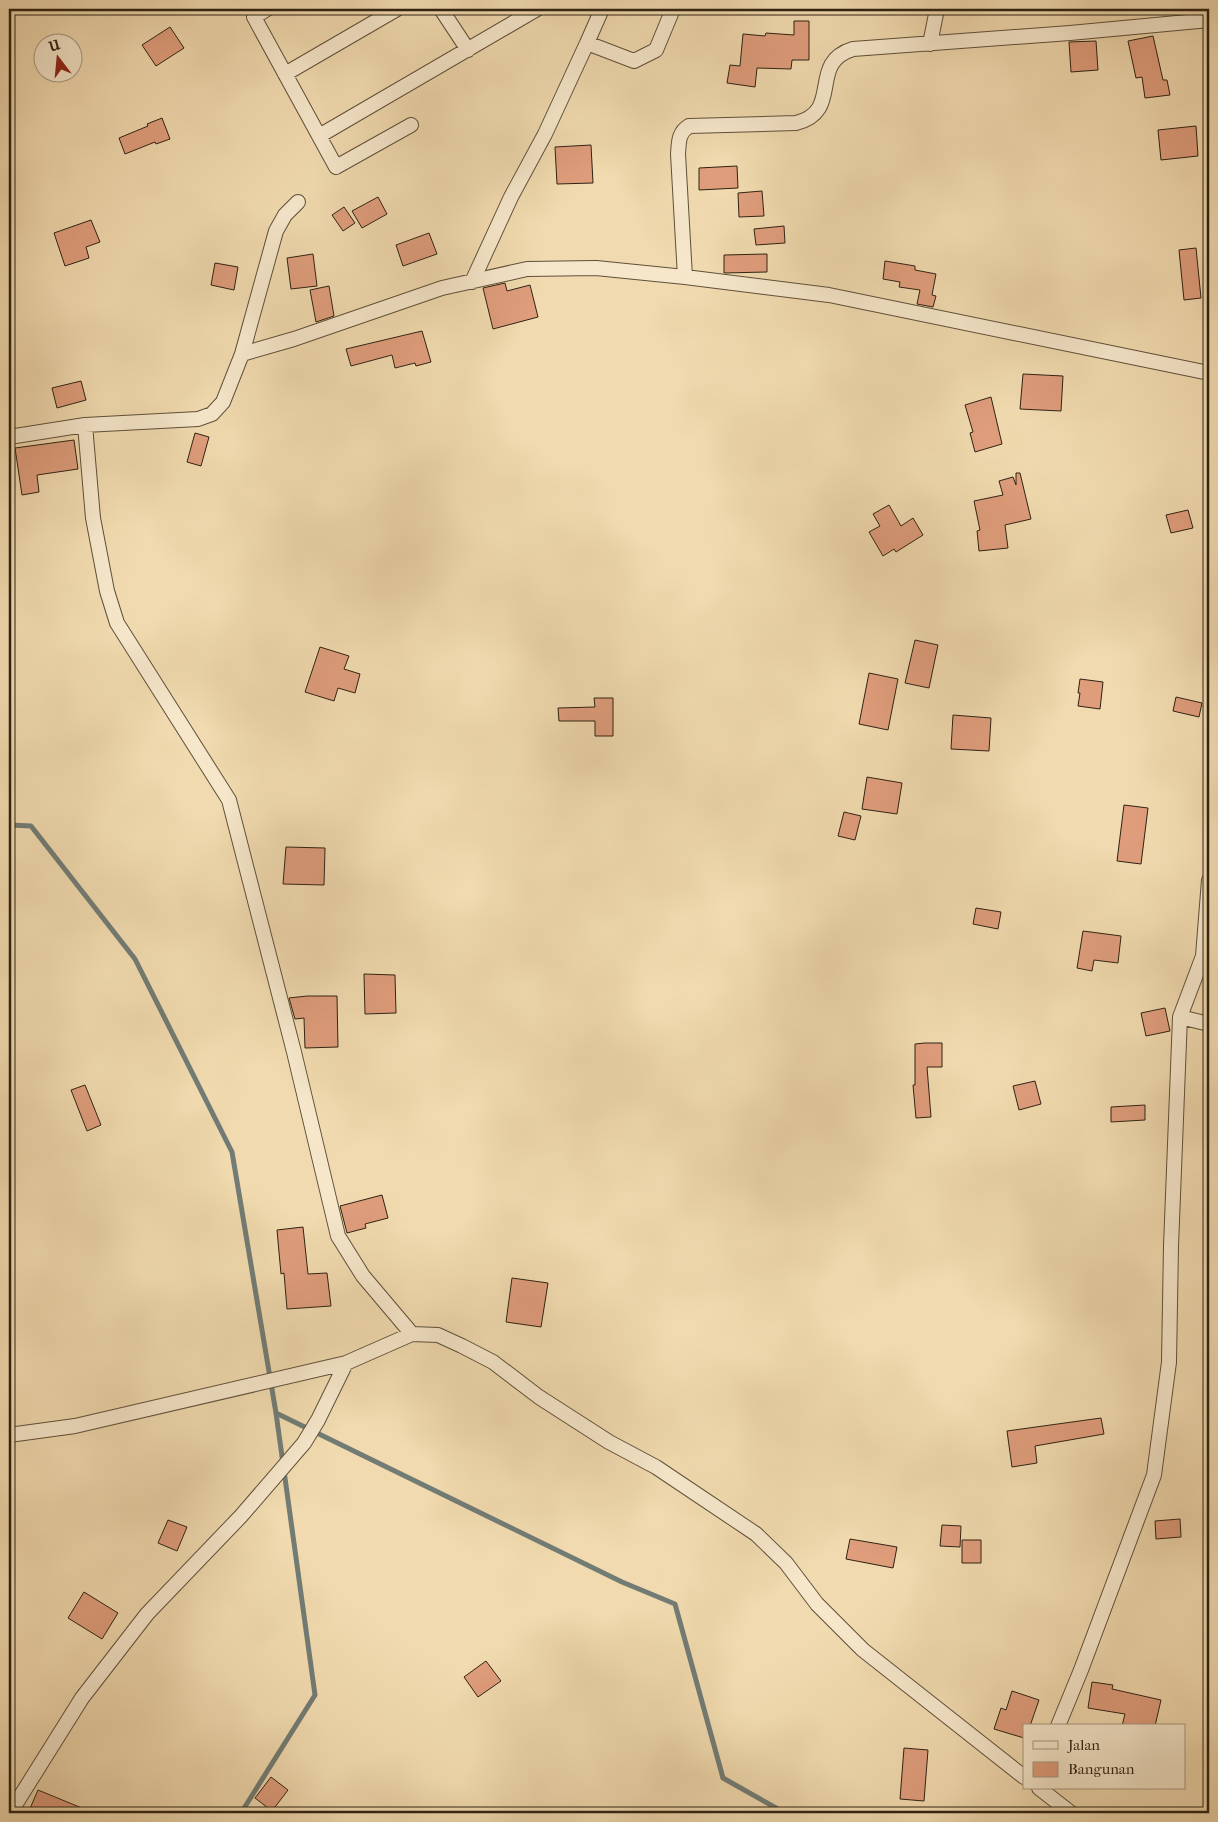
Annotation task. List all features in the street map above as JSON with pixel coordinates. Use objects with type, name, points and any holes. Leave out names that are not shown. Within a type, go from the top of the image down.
[{"type":"street","points":[[267,9],[252,13],[336,167],[411,125]]},
{"type":"street","points":[[285,74],[397,9]]},
{"type":"street","points":[[440,9],[468,50]]},
{"type":"street","points":[[320,136],[537,9]]},
{"type":"street","points":[[472,282],[511,197],[545,134],[602,9]]},
{"type":"street","points":[[587,43],[634,61],[656,50],[673,9]]},
{"type":"street","points":[[930,44],[937,9]]},
{"type":"street","points":[[685,277],[678,154],[679,138],[682,130],[689,126],[805,121],[820,108],[828,70],[834,60],[840,54],[854,49],[1209,20]]},
{"type":"street","points":[[9,437],[86,425],[198,419],[212,414],[223,402],[242,354],[276,231],[285,215],[298,202]]},
{"type":"street","points":[[242,354],[294,339],[442,288],[527,269],[596,268],[829,295],[1209,373]]},
{"type":"street","points":[[86,425],[92,518],[107,591],[117,622],[229,800],[294,1052],[338,1236],[363,1276],[412,1334]]},
{"type":"street","points":[[1059,1724],[1154,1475],[1169,1362],[1171,1246],[1180,1017],[1203,956],[1209,880]]},
{"type":"street","points":[[1180,1017],[1209,1024]]},
{"type":"street","points":[[9,1435],[75,1426],[346,1363],[412,1334],[438,1335],[493,1362],[547,1402],[609,1442],[664,1472],[756,1534],[786,1563],[817,1604],[863,1650],[1023,1776]]},
{"type":"street","points":[[10,1813],[82,1698],[148,1614],[241,1516],[280,1472],[310,1434],[346,1363]]},
{"type":"street","points":[[1042,1790],[1071,1813]]},
{"type":"building","points":[[794,21],[809,21],[809,60],[792,60],[791,69],[757,68],[755,87],[727,83],[730,65],[740,66],[743,34],[765,36],[766,33],[794,35]]},
{"type":"building","points":[[170,27],[184,48],[156,66],[142,45]]},
{"type":"building","points":[[1153,36],[1163,80],[1167,80],[1170,95],[1145,98],[1142,77],[1136,78],[1128,41]]},
{"type":"building","points":[[1096,41],[1098,70],[1071,72],[1069,42]]},
{"type":"building","points":[[162,118],[170,139],[156,144],[155,142],[125,154],[119,138]]},
{"type":"building","points":[[1196,126],[1198,156],[1161,160],[1158,130]]},
{"type":"building","points":[[591,145],[593,183],[557,184],[555,147]]},
{"type":"building","points":[[737,166],[738,188],[699,190],[699,168]]},
{"type":"building","points":[[762,191],[764,216],[739,217],[738,193]]},
{"type":"building","points":[[378,197],[387,214],[362,228],[352,211]]},
{"type":"building","points":[[344,207],[355,223],[343,231],[332,215]]},
{"type":"building","points":[[91,220],[100,242],[86,247],[89,258],[65,266],[54,233]]},
{"type":"building","points":[[784,226],[785,243],[756,245],[754,229]]},
{"type":"building","points":[[429,233],[437,254],[403,266],[396,245]]},
{"type":"building","points":[[1196,248],[1201,298],[1184,300],[1179,250]]},
{"type":"building","points":[[313,254],[317,286],[291,289],[287,258]]},
{"type":"building","points":[[767,254],[767,272],[724,273],[724,255]]},
{"type":"building","points":[[885,261],[915,266],[915,270],[936,274],[932,295],[936,296],[933,307],[917,304],[920,290],[899,287],[900,282],[883,279]]},
{"type":"building","points":[[215,263],[238,267],[234,290],[211,285]]},
{"type":"building","points":[[505,283],[507,291],[530,285],[538,317],[493,329],[483,288]]},
{"type":"building","points":[[329,286],[334,316],[316,322],[310,290]]},
{"type":"building","points":[[422,331],[431,362],[416,366],[415,363],[395,368],[392,355],[351,366],[346,349]]},
{"type":"building","points":[[1023,374],[1063,376],[1061,411],[1020,409]]},
{"type":"building","points":[[81,381],[86,400],[57,408],[52,388]]},
{"type":"building","points":[[991,397],[1002,444],[975,452],[970,433],[973,432],[965,405]]},
{"type":"building","points":[[195,433],[209,437],[201,466],[187,462]]},
{"type":"building","points":[[74,440],[78,469],[37,475],[39,492],[22,495],[15,448]]},
{"type":"building","points":[[1016,473],[1020,473],[1031,519],[1005,525],[1008,548],[979,551],[977,531],[980,530],[974,501],[1003,495],[999,481],[1013,477],[1016,485]]},
{"type":"building","points":[[889,505],[901,526],[913,518],[923,535],[896,552],[894,549],[883,556],[869,532],[880,526],[873,514]]},
{"type":"building","points":[[1188,510],[1193,528],[1171,533],[1166,515]]},
{"type":"building","points":[[915,640],[938,645],[929,688],[905,683]]},
{"type":"building","points":[[320,647],[349,656],[344,669],[360,674],[355,693],[338,688],[334,701],[305,692]]},
{"type":"building","points":[[869,673],[898,679],[888,730],[859,724]]},
{"type":"building","points":[[1080,679],[1103,682],[1100,709],[1078,706]]},
{"type":"building","points":[[1176,697],[1202,703],[1199,717],[1173,711]]},
{"type":"building","points":[[594,698],[613,698],[613,736],[595,736],[595,721],[559,721],[558,708],[595,707]]},
{"type":"building","points":[[953,715],[991,718],[989,751],[951,749]]},
{"type":"building","points":[[867,777],[902,783],[897,814],[862,809]]},
{"type":"building","points":[[1124,805],[1148,808],[1141,864],[1117,861]]},
{"type":"building","points":[[844,812],[861,816],[855,840],[838,836]]},
{"type":"building","points":[[286,847],[325,848],[324,885],[283,884]]},
{"type":"building","points":[[976,908],[1001,912],[998,929],[973,924]]},
{"type":"building","points":[[1083,931],[1121,936],[1118,963],[1094,960],[1092,971],[1077,968]]},
{"type":"building","points":[[364,974],[395,975],[396,1013],[365,1014]]},
{"type":"building","points":[[337,996],[338,1047],[305,1048],[304,1018],[295,1019],[289,998]]},
{"type":"building","points":[[1165,1008],[1170,1031],[1146,1036],[1141,1013]]},
{"type":"building","points":[[942,1043],[942,1067],[927,1067],[931,1117],[916,1118],[913,1085],[915,1085],[915,1044]]},
{"type":"building","points":[[1035,1081],[1041,1104],[1019,1110],[1013,1086]]},
{"type":"building","points":[[85,1085],[101,1125],[87,1131],[71,1090]]},
{"type":"building","points":[[1145,1105],[1145,1120],[1111,1122],[1111,1107]]},
{"type":"building","points":[[382,1195],[388,1218],[365,1224],[366,1228],[347,1233],[340,1206]]},
{"type":"building","points":[[303,1227],[308,1274],[327,1273],[331,1306],[287,1309],[284,1273],[281,1274],[277,1230]]},
{"type":"building","points":[[512,1278],[548,1283],[541,1327],[506,1322]]},
{"type":"building","points":[[1101,1418],[1104,1434],[1035,1446],[1037,1463],[1012,1467],[1007,1431]]},
{"type":"building","points":[[1180,1519],[1181,1537],[1156,1539],[1155,1521]]},
{"type":"building","points":[[168,1520],[187,1527],[177,1551],[158,1543]]},
{"type":"building","points":[[942,1525],[961,1526],[960,1547],[940,1546]]},
{"type":"building","points":[[850,1539],[897,1547],[893,1568],[846,1559]]},
{"type":"building","points":[[962,1540],[981,1540],[981,1563],[962,1563]]},
{"type":"building","points":[[84,1592],[118,1613],[102,1639],[68,1618]]},
{"type":"building","points":[[486,1661],[501,1681],[478,1697],[464,1677]]},
{"type":"building","points":[[1092,1682],[1113,1685],[1112,1689],[1161,1700],[1155,1724],[1122,1724],[1125,1714],[1088,1708]]},
{"type":"building","points":[[1012,1691],[1039,1700],[1031,1724],[1023,1724],[1023,1738],[994,1729],[1001,1708],[1006,1710]]},
{"type":"building","points":[[904,1748],[928,1750],[924,1801],[900,1799]]},
{"type":"building","points":[[271,1777],[288,1790],[272,1811],[255,1798]]},
{"type":"building","points":[[38,1790],[94,1813],[28,1813]]},
{"type":"waterway","points":[[9,825],[31,826],[135,959],[232,1152],[276,1413],[315,1695],[241,1813]]},
{"type":"waterway","points":[[276,1413],[622,1582],[675,1604],[723,1778],[785,1813]]}]
